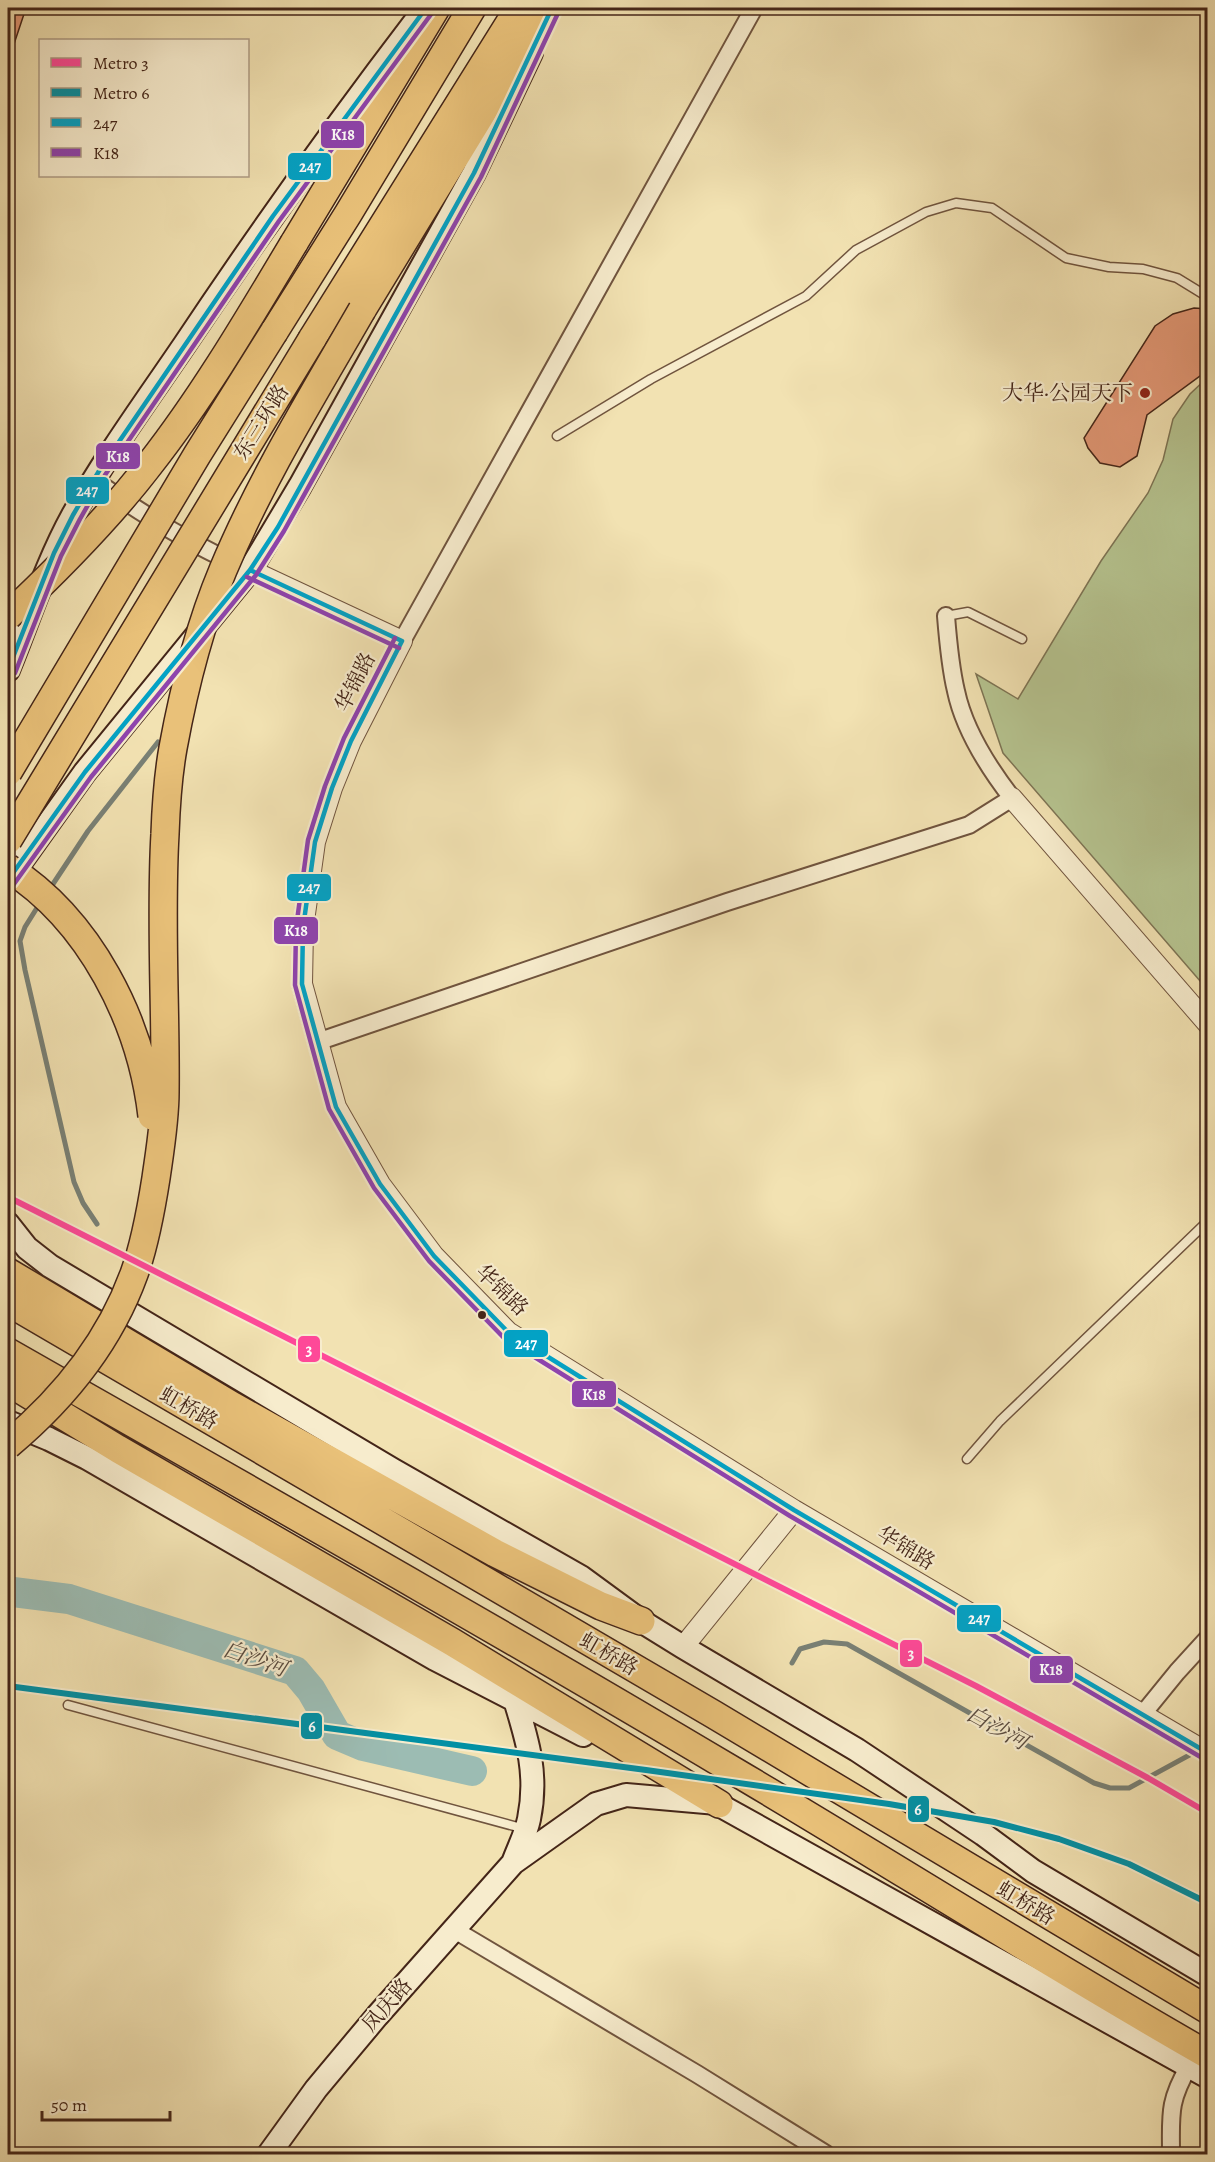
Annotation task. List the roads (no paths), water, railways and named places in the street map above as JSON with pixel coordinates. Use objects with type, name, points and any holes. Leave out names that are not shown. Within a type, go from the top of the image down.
[{"type":"highway","points":[[8,616],[76,549],[150,464],[189,410],[294,243],[436,8]]},
{"type":"highway","name":"东三环路","points":[[8,772],[197,455],[348,214],[472,8]]},
{"type":"highway","name":"东三环路","points":[[8,840],[312,339],[519,8]]},
{"type":"highway","points":[[8,1445],[38,1420],[93,1355],[135,1274],[151,1207],[161,1144],[165,1095],[162,980],[163,868],[166,803],[172,751],[199,639],[226,562],[276,459],[362,310],[546,8]]},
{"type":"highway","points":[[8,868],[50,902],[81,938],[102,969],[122,1008],[140,1055],[149,1092],[155,1141],[151,1207]]},
{"type":"highway","points":[[8,1272],[233,1406],[495,1553],[601,1606],[640,1621]]},
{"type":"highway","name":"虹桥路","points":[[8,1302],[713,1714],[1208,2010]]},
{"type":"highway","name":"虹桥路","points":[[8,1352],[400,1576],[725,1766],[1132,2012],[1201,2066]]},
{"type":"highway","points":[[8,1382],[118,1449],[452,1642],[719,1804]]},
{"type":"main road","points":[[8,669],[52,559],[72,516],[94,480],[219,292],[377,72],[426,8]]},
{"type":"main road","points":[[8,880],[85,772],[250,570],[295,496],[474,173],[552,8]]},
{"type":"main road","points":[[8,1224],[27,1248],[50,1266],[393,1470],[581,1577],[640,1621],[857,1750],[983,1834],[1033,1871],[1208,1975]]},
{"type":"main road","points":[[8,1422],[50,1439],[87,1458],[435,1659],[719,1804],[1201,2066]]},
{"type":"main road","points":[[452,1642],[492,1676],[515,1700],[532,1758],[533,1789],[526,1829],[513,1863]]},
{"type":"main road","points":[[513,1863],[596,1804],[626,1795],[719,1804]]},
{"type":"main road","name":"凤庆路","points":[[269,2154],[316,2089],[377,2016],[513,1863]]},
{"type":"street","points":[[94,480],[131,506],[201,548],[402,641],[754,8]]},
{"type":"street","points":[[946,616],[956,694],[972,733],[994,776],[1208,1024]]},
{"type":"street","name":"华锦路","points":[[402,641],[351,741],[332,788],[315,842],[303,928],[302,984],[336,1107],[380,1184],[434,1256],[508,1332],[794,1510],[1208,1753]]},
{"type":"street","points":[[317,1042],[728,902],[969,825],[1012,798]]},
{"type":"street","points":[[683,1647],[794,1510]]},
{"type":"street","points":[[1142,1715],[1208,1638]]},
{"type":"street","points":[[453,1929],[697,2074],[826,2154]]},
{"type":"street","points":[[1171,2154],[1172,2104],[1178,2085],[1201,2066]]},
{"type":"lane","points":[[557,436],[651,379],[806,296],[856,250],[927,212],[956,203],[992,208],[1066,258],[1109,267],[1143,269],[1177,278],[1208,297]]},
{"type":"lane","points":[[946,616],[968,612],[1022,639]]},
{"type":"lane","points":[[967,1459],[1000,1421],[1208,1221]]},
{"type":"lane","points":[[68,1705],[526,1829]]},
{"type":"waterway","points":[[49,890],[88,831],[158,742]]},
{"type":"waterway","points":[[40,903],[25,927],[20,941],[25,970],[74,1182],[83,1203],[97,1224]]},
{"type":"waterway","name":"白沙河","points":[[8,1593],[69,1599],[295,1671],[311,1690],[337,1735],[363,1746],[472,1771]]},
{"type":"waterway","name":"白沙河","points":[[792,1663],[800,1649],[824,1642],[847,1644],[1094,1783],[1110,1788],[1129,1788],[1195,1752]]},
{"type":"metro line","name":"3","points":[[8,1197],[976,1686],[1148,1778],[1208,1813]]},
{"type":"metro line","name":"6","points":[[8,1686],[646,1770],[889,1804],[994,1822],[1059,1839],[1129,1864],[1208,1903]]},
{"type":"place","name":"大华·公园天下","points":[[1145,393]]}]
